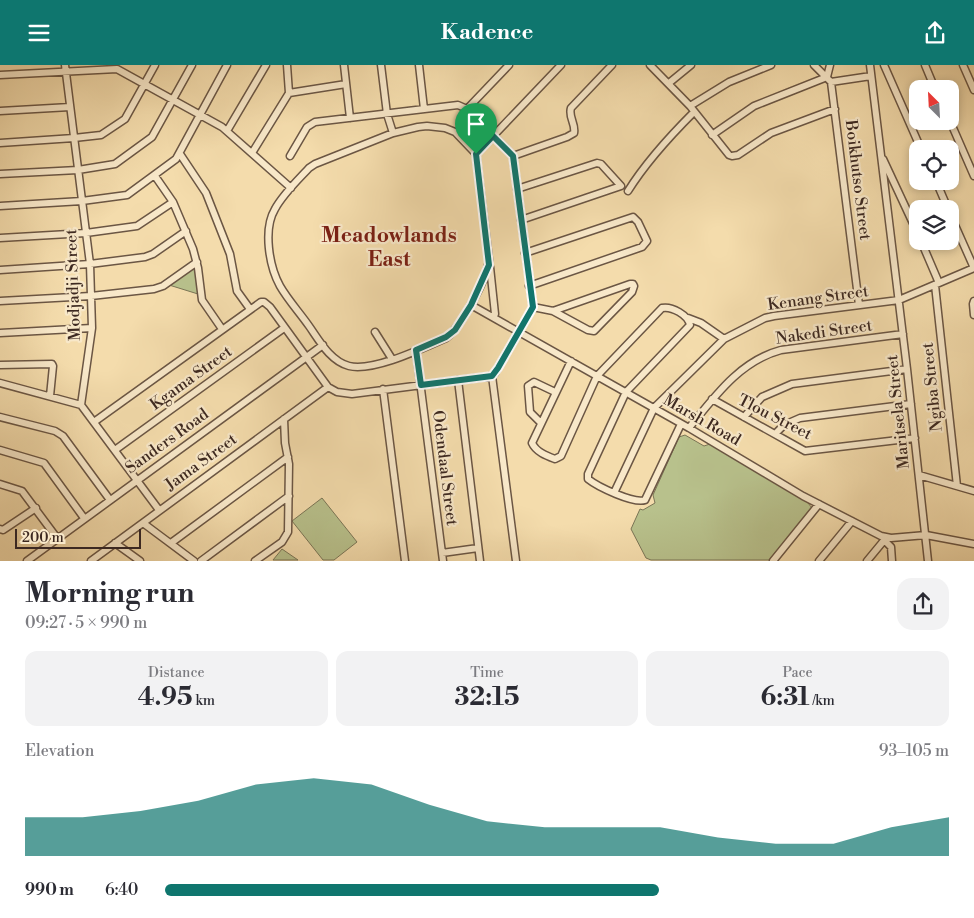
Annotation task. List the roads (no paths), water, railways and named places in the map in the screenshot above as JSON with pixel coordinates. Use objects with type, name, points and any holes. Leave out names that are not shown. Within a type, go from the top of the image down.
[{"type":"street","points":[[0,143],[98,136],[128,115],[155,65]]},
{"type":"street","points":[[0,174],[78,170],[115,165],[152,137],[192,65]]},
{"type":"street","points":[[0,206],[82,201],[124,196],[173,162],[180,154],[228,65]]},
{"type":"street","points":[[227,131],[266,65]]},
{"type":"street","points":[[252,153],[289,93],[287,65]]},
{"type":"street","points":[[344,65],[350,118]]},
{"type":"street","points":[[381,65],[387,114],[393,133]]},
{"type":"street","points":[[419,65],[424,109]]},
{"type":"street","points":[[467,109],[509,65]]},
{"type":"street","points":[[476,154],[561,65]]},
{"type":"street","points":[[513,156],[574,133],[575,129],[570,115],[571,108],[610,65]]},
{"type":"street","points":[[650,65],[692,109],[729,155],[734,156],[771,133],[835,109]]},
{"type":"street","points":[[668,83],[691,65]]},
{"type":"street","points":[[521,221],[625,188],[635,179],[692,109],[732,80],[771,65]]},
{"type":"street","points":[[814,65],[831,82],[871,76]]},
{"type":"street","points":[[712,135],[754,107],[826,77],[830,65]]},
{"type":"street","name":"Maritsela Street","points":[[870,65],[912,403],[928,561]]},
{"type":"street","points":[[884,65],[917,140]]},
{"type":"street","points":[[925,65],[931,80]]},
{"type":"street","points":[[963,65],[974,90]]},
{"type":"street","points":[[0,75],[65,68],[118,67],[227,131],[292,188]]},
{"type":"street","name":"Modjadji Street","points":[[65,68],[90,264],[92,328],[81,405]]},
{"type":"street","name":"Boikhutso Street","points":[[831,82],[859,305]]},
{"type":"street","points":[[289,93],[346,84]]},
{"type":"street","points":[[290,156],[310,124],[315,122],[458,105],[467,109],[513,156],[533,307],[520,332],[492,376],[516,561]]},
{"type":"street","points":[[0,111],[70,107]]},
{"type":"street","points":[[489,260],[486,273],[471,305],[452,334],[442,340],[369,367],[349,366],[335,358],[323,345],[280,286],[269,248],[268,237],[273,212],[309,168],[315,164],[393,133],[418,127],[445,128],[460,137],[476,154],[489,260],[495,313],[493,317]]},
{"type":"street","points":[[954,130],[974,176]]},
{"type":"street","points":[[180,154],[206,193],[230,254],[236,291],[250,309]]},
{"type":"street","points":[[881,156],[909,215]]},
{"type":"street","points":[[517,189],[597,163],[601,164],[625,188]]},
{"type":"street","points":[[154,176],[173,202],[186,231],[197,263],[202,300],[222,329]]},
{"type":"street","points":[[0,238],[86,233],[137,226],[173,202]]},
{"type":"street","points":[[526,253],[633,217],[648,241],[646,245],[529,286]]},
{"type":"street","points":[[0,269],[90,264],[150,256],[186,231]]},
{"type":"street","points":[[959,234],[974,268]]},
{"type":"street","name":"Ngiba Street","points":[[924,250],[937,284],[957,486]]},
{"type":"street","points":[[0,301],[91,296],[160,287],[197,263]]},
{"type":"street","name":"Kenang Street","points":[[654,408],[724,339],[768,317],[898,300],[974,268]]},
{"type":"street","points":[[533,307],[553,311],[588,330],[594,331],[632,292],[634,287],[633,284],[553,311]]},
{"type":"street","points":[[493,299],[502,322]]},
{"type":"street","points":[[974,301],[974,315]]},
{"type":"street","points":[[94,422],[261,302],[267,304],[328,387],[343,393],[492,376]]},
{"type":"street","name":"Marsh Road","points":[[471,305],[681,423],[819,504],[885,539]]},
{"type":"street","points":[[570,361],[533,441],[533,445],[553,459],[558,459],[561,456],[597,376],[658,312],[666,307],[701,323],[724,339]]},
{"type":"street","points":[[681,423],[647,499],[640,501],[614,493],[590,481],[588,475],[626,392],[690,325],[686,317]]},
{"type":"street","points":[[0,333],[92,328]]},
{"type":"street","name":"Kgama Street","points":[[115,450],[284,328]]},
{"type":"street","points":[[375,332],[392,359]]},
{"type":"street","name":"Nakedi Street","points":[[689,428],[712,399],[740,370],[776,351],[903,334]]},
{"type":"street","name":"Sanders Road","points":[[27,561],[323,345]]},
{"type":"street","name":"Odendaal Street","points":[[416,350],[443,561]]},
{"type":"street","points":[[0,365],[52,364],[50,396]]},
{"type":"street","points":[[744,417],[762,397],[792,384],[908,369]]},
{"type":"street","points":[[458,380],[480,561]]},
{"type":"street","points":[[541,423],[530,412],[528,386],[534,382],[555,392]]},
{"type":"street","points":[[0,383],[81,405],[159,510]]},
{"type":"street","name":"Jama Street","points":[[91,561],[328,387]]},
{"type":"street","points":[[383,389],[405,561]]},
{"type":"street","name":"Tlou Street","points":[[712,399],[802,450],[808,451],[915,438]]},
{"type":"street","points":[[775,434],[784,425],[800,418],[912,403]]},
{"type":"street","points":[[614,493],[654,408]]},
{"type":"street","points":[[0,417],[55,431],[63,435],[110,500]]},
{"type":"street","points":[[255,561],[282,542],[286,536],[289,497],[288,457],[285,443],[284,419]]},
{"type":"street","points":[[0,450],[44,463],[84,518]]},
{"type":"street","points":[[171,543],[288,457]]},
{"type":"street","points":[[919,475],[974,491]]},
{"type":"street","points":[[0,484],[22,491],[57,538]]},
{"type":"street","points":[[201,561],[289,497]]},
{"type":"street","points":[[773,561],[819,504]]},
{"type":"street","points":[[0,529],[3,531],[36,508]]},
{"type":"street","points":[[819,561],[852,521]]},
{"type":"street","points":[[143,523],[194,561]]},
{"type":"street","points":[[867,561],[885,539],[926,535],[974,544]]},
{"type":"street","points":[[885,539],[891,547],[892,561]]},
{"type":"street","points":[[115,543],[140,561]]},
{"type":"street","points":[[442,553],[478,548]]},
{"type":"district","name":"Meadowlands East","points":[[389,248]]}]
